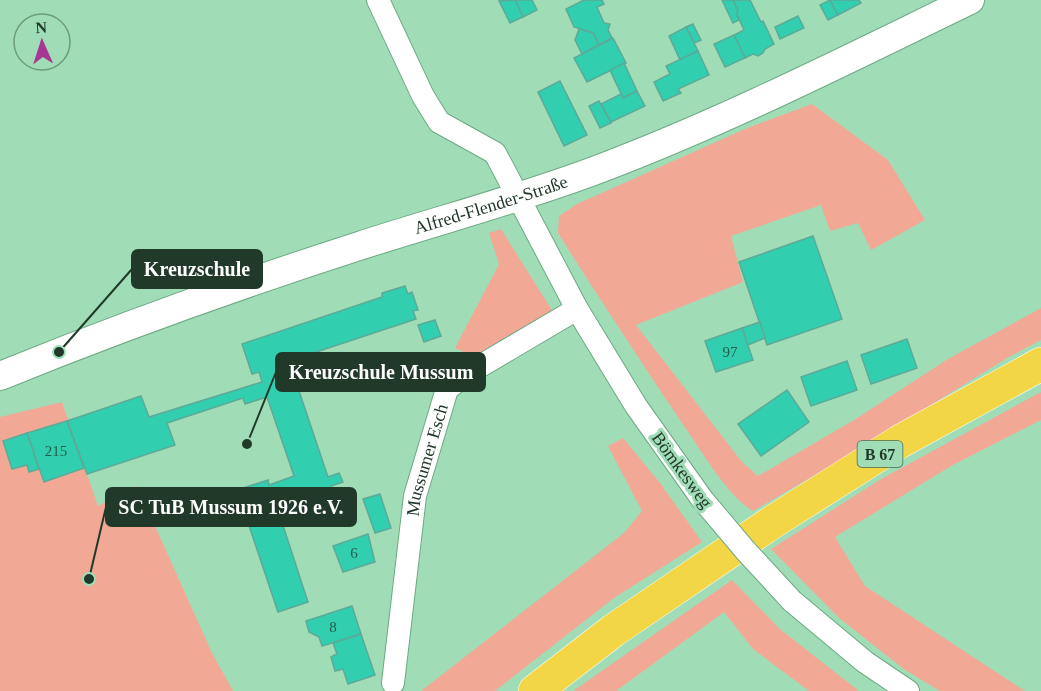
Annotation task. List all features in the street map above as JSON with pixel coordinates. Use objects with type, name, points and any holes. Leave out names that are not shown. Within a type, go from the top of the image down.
[{"type":"highway","name":"B 67","points":[[535,691],[614,630],[774,521],[899,442],[1041,364]]},
{"type":"street","name":"Bömkesweg","points":[[378,0],[423,96],[439,122],[495,153],[577,309],[636,406],[702,499],[792,601],[865,662],[908,691]]},
{"type":"street","name":"Alfred-Flender-Straße","points":[[0,376],[221,291],[598,170],[675,139],[970,0]]},
{"type":"street","name":"Mussumer Esch","points":[[393,683],[415,496],[447,390],[465,375],[577,309]]},
{"type":"shaded area","points":[[812,104],[888,160],[925,220],[871,250],[858,223],[830,231],[821,205],[731,236],[743,282],[636,325],[742,462],[758,476],[854,420],[948,359],[1041,308],[1041,340],[1007,358],[855,452],[753,511],[734,495],[716,472],[636,354],[558,233],[559,216],[577,204],[747,128]]},
{"type":"shaded area","points":[[501,229],[553,312],[478,359],[455,348],[499,264],[489,233]]},
{"type":"shaded area","points":[[1041,392],[1041,420],[951,466],[835,537],[865,586],[1025,691],[940,691],[905,670],[839,618],[771,549],[881,479]]},
{"type":"shaded area","points":[[62,402],[98,506],[137,486],[212,653],[233,691],[0,691],[0,417]]},
{"type":"shaded area","points":[[623,438],[660,483],[702,542],[614,598],[495,691],[421,691],[624,533],[642,511],[608,446]]},
{"type":"shaded area","points":[[732,580],[781,630],[859,691],[809,691],[753,649],[724,612],[616,691],[573,691]]},
{"type":"building","points":[[515,0],[532,0],[537,10],[523,17]]},
{"type":"building","points":[[515,0],[523,17],[510,23],[499,1]]},
{"type":"building","points":[[584,0],[602,0],[604,4],[597,7],[604,23],[610,24],[608,30],[612,38],[599,45],[593,33],[574,27],[566,9]]},
{"type":"building","points":[[722,0],[733,0],[738,10],[739,20],[733,23]]},
{"type":"building","points":[[733,0],[750,0],[774,44],[758,56],[753,54],[745,58],[734,35],[744,30]]},
{"type":"building","points":[[830,0],[838,15],[828,20],[820,5]]},
{"type":"building","points":[[830,0],[859,0],[861,3],[838,15]]},
{"type":"building","points":[[798,16],[804,28],[780,39],[775,27]]},
{"type":"building","points":[[693,24],[701,40],[694,43],[686,27]]},
{"type":"building","points":[[686,27],[698,51],[680,60],[669,36]]},
{"type":"building","points":[[579,29],[593,33],[599,45],[582,54],[575,40]]},
{"type":"building","points":[[734,35],[745,58],[725,67],[714,44]]},
{"type":"building","points":[[613,38],[626,63],[587,82],[574,58]]},
{"type":"building","points":[[698,51],[709,75],[678,89],[681,93],[663,101],[654,82],[670,74],[666,66]]},
{"type":"building","points":[[624,63],[637,91],[623,98],[610,70]]},
{"type":"building","points":[[560,81],[587,135],[564,146],[538,92]]},
{"type":"building","points":[[637,91],[645,106],[611,122],[601,104],[621,94],[623,98]]},
{"type":"building","points":[[599,101],[611,123],[600,128],[589,106]]},
{"type":"building","points":[[813,236],[842,319],[767,345],[739,262]]},
{"type":"building","points":[[405,286],[408,294],[412,292],[418,310],[413,311],[416,319],[289,361],[328,477],[339,473],[343,482],[331,486],[332,491],[278,510],[308,602],[278,612],[237,490],[268,480],[269,485],[294,476],[267,397],[245,404],[243,398],[167,423],[175,445],[87,474],[67,421],[141,396],[149,417],[262,382],[259,372],[252,374],[242,344],[382,297],[382,293]]},
{"type":"building","points":[[435,320],[441,336],[424,342],[418,325]]},
{"type":"building","points":[[760,322],[765,338],[748,345],[742,328]]},
{"type":"building","points":[[742,328],[753,360],[716,372],[705,341]]},
{"type":"building","points":[[907,339],[917,368],[871,384],[861,355]]},
{"type":"building","points":[[847,361],[857,390],[811,406],[801,377]]},
{"type":"building","points":[[787,390],[809,422],[761,456],[738,424]]},
{"type":"building","points":[[67,421],[84,468],[44,482],[27,433]]},
{"type":"building","points":[[27,433],[39,469],[29,472],[27,465],[12,469],[3,441]]},
{"type":"building","points":[[380,494],[391,528],[375,533],[363,499]]},
{"type":"building","points":[[368,534],[375,562],[343,572],[333,546]]},
{"type":"building","points":[[352,606],[361,634],[322,646],[319,637],[309,632],[306,621]]},
{"type":"building","points":[[361,634],[375,675],[348,684],[343,669],[335,671],[331,657],[337,654],[333,643]]},
{"type":"place","name":"Kreuzschule","points":[[59,352]]},
{"type":"place","name":"Kreuzschule Mussum","points":[[247,444]]},
{"type":"place","name":"SC TuB Mussum 1926 e.V.","points":[[89,579]]}]
